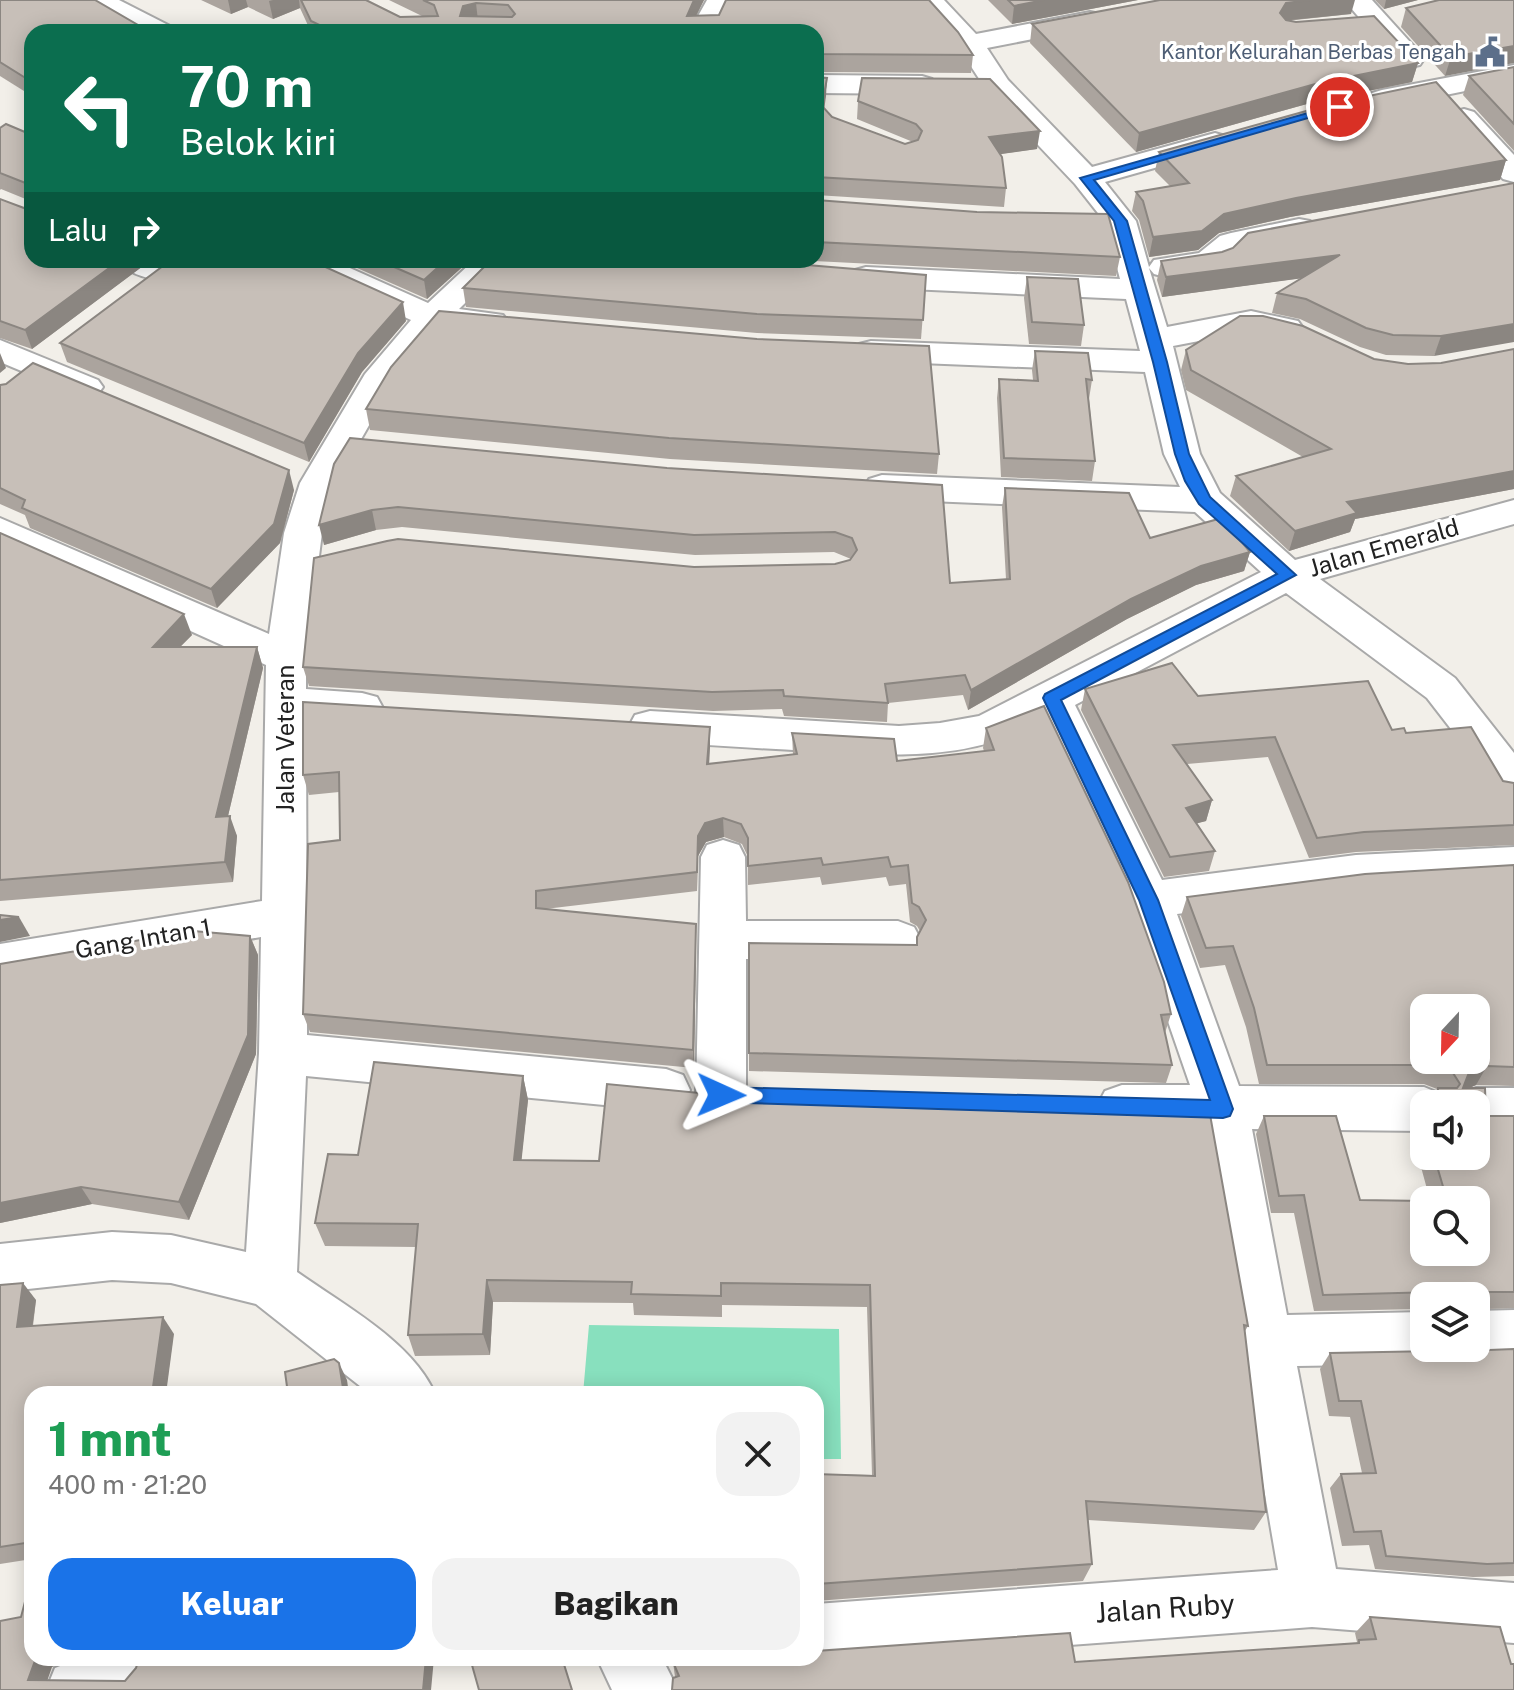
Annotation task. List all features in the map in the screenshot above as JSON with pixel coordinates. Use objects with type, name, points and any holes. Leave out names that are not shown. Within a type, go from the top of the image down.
[{"type":"street","points":[[98,0],[144,24]]},
{"type":"street","points":[[707,24],[720,0]]},
{"type":"street","points":[[929,0],[970,43],[972,85]]},
{"type":"street","points":[[1360,15],[1404,14]]},
{"type":"street","points":[[970,43],[1118,15]]},
{"type":"street","points":[[1360,15],[1438,89],[1509,184]]},
{"type":"street","points":[[1356,104],[1514,73]]},
{"type":"street","points":[[824,88],[844,98],[972,85],[1086,178],[1120,221],[1182,454],[1205,500],[1288,575],[1441,688],[1483,740],[1514,787]]},
{"type":"street","points":[[1086,178],[1235,136]]},
{"type":"street","points":[[1077,220],[1120,221]]},
{"type":"street","points":[[829,273],[949,283],[1138,280],[1205,262],[1215,258],[1231,243],[1321,224]]},
{"type":"street","points":[[324,268],[432,317],[525,325]]},
{"type":"street","name":"Jalan Veteran","points":[[270,1283],[283,1053],[286,658],[318,562],[303,533],[303,477],[357,443],[377,381],[432,317],[484,268]]},
{"type":"street","points":[[834,350],[1157,351],[1251,321],[1288,329],[1315,341]]},
{"type":"street","points":[[0,350],[120,401]]},
{"type":"street","points":[[849,485],[1205,500]]},
{"type":"street","name":"Jalan Emerald","points":[[615,724],[936,741],[972,735],[1005,723],[1288,575],[1514,512]]},
{"type":"street","points":[[0,530],[286,658]]},
{"type":"street","points":[[1051,698],[1149,900],[1223,1109],[1312,1597]]},
{"type":"street","points":[[285,703],[395,710]]},
{"type":"street","points":[[283,1053],[745,1096],[723,940],[723,857]]},
{"type":"street","points":[[1149,900],[1318,876],[1514,864]]},
{"type":"street","name":"Gang Intan 1","points":[[0,963],[285,915]]},
{"type":"street","points":[[723,940],[898,940]]},
{"type":"street","points":[[1082,1105],[1410,1109]]},
{"type":"street","points":[[1490,1110],[1514,1110]]},
{"type":"street","points":[[0,1268],[112,1256],[171,1259],[270,1283],[380,1365],[400,1386]]},
{"type":"street","points":[[1490,1337],[1514,1336]]},
{"type":"street","points":[[1264,1341],[1410,1338]]},
{"type":"street","name":"Jalan Ruby","points":[[824,1633],[1312,1597],[1514,1613]]},
{"type":"street","points":[[77,1690],[107,1680],[118,1666]]},
{"type":"street","points":[[632,1666],[647,1690]]},
{"type":"green space","points":[[589,1325],[839,1329],[841,1459],[824,1459],[824,1386],[584,1386]]},
{"type":"building","points":[[0,0],[95,0],[136,24],[24,24],[24,77],[0,62]]},
{"type":"building","points":[[301,0],[366,0],[400,17],[438,16],[434,5],[423,0],[694,0],[687,16],[719,15],[726,0],[929,0],[958,32],[973,55],[824,54],[824,24],[317,24],[311,21]],"holes":[[[476,3],[508,5],[515,14],[512,17],[460,16],[463,6]]]},
{"type":"building","points":[[1008,0],[1044,0],[1014,6]]},
{"type":"building","points":[[1160,0],[1311,0],[1286,3],[1280,13],[1286,20],[1296,22],[1374,16],[1418,63],[1319,83],[1139,133],[1032,24]]},
{"type":"building","points":[[1439,0],[1514,0],[1514,46],[1451,57],[1406,8]]},
{"type":"building","points":[[1514,67],[1514,124],[1469,76]]},
{"type":"building","points":[[862,78],[990,79],[1040,131],[989,137],[1002,157],[1006,188],[824,177],[824,108],[832,117],[905,144],[918,140],[922,131],[916,124],[858,101]]},
{"type":"building","points":[[1436,82],[1506,160],[1296,198],[1224,214],[1202,231],[1153,237],[1143,201],[1136,192],[1189,183],[1159,152],[1335,103]]},
{"type":"building","points":[[6,124],[24,132],[24,182],[0,173],[0,128]]},
{"type":"building","points":[[1514,183],[1514,324],[1441,336],[1393,335],[1366,328],[1306,299],[1277,293],[1340,255],[1166,277],[1161,261],[1222,252],[1233,248],[1248,233]]},
{"type":"building","points":[[0,199],[24,208],[24,268],[109,268],[25,330],[0,321]]},
{"type":"building","points":[[824,201],[977,212],[1108,214],[1120,257],[824,242]]},
{"type":"building","points":[[824,266],[926,275],[923,320],[757,314],[463,288],[483,268]]},
{"type":"building","points":[[160,268],[328,268],[403,302],[358,353],[304,443],[60,343]]},
{"type":"building","points":[[396,268],[437,268],[424,280]]},
{"type":"building","points":[[1027,277],[1078,279],[1084,325],[1032,322]]},
{"type":"building","points":[[439,311],[757,339],[929,346],[939,454],[669,438],[366,409],[391,367]]},
{"type":"building","points":[[1240,316],[1263,316],[1303,326],[1374,359],[1408,364],[1441,363],[1514,349],[1514,471],[1347,502],[1357,513],[1295,531],[1236,476],[1331,449],[1191,370],[1186,350]]},
{"type":"building","points":[[1035,351],[1088,353],[1092,380],[1086,379],[1095,461],[1004,458],[999,379],[1038,381]]},
{"type":"building","points":[[33,363],[289,470],[274,524],[211,589],[22,508],[25,500],[0,488],[0,385],[6,384]]},
{"type":"building","points":[[350,438],[667,468],[942,485],[950,583],[1010,579],[1005,488],[1129,493],[1150,538],[1222,518],[1250,552],[1201,566],[1131,599],[971,690],[965,675],[885,684],[888,703],[784,696],[783,690],[712,692],[303,667],[314,558],[387,541],[398,539],[694,567],[835,564],[850,560],[857,550],[852,538],[835,532],[694,535],[398,507],[372,510],[319,525],[334,464]]},
{"type":"building","points":[[0,533],[184,614],[153,647],[257,647],[216,817],[230,816],[225,862],[0,880]]},
{"type":"building","points":[[1172,663],[1198,696],[1368,681],[1392,730],[1404,728],[1406,733],[1471,727],[1503,781],[1514,783],[1514,825],[1364,832],[1317,838],[1275,737],[1173,745],[1212,800],[1186,808],[1215,851],[1170,857],[1085,689]]},
{"type":"building","points":[[303,702],[710,727],[707,764],[797,754],[792,733],[894,739],[897,761],[994,750],[986,728],[1044,706],[1128,882],[1164,982],[1171,1014],[1161,1015],[1172,1065],[749,1053],[749,943],[917,945],[917,937],[926,920],[919,907],[912,903],[908,865],[891,867],[888,857],[823,865],[821,858],[748,866],[748,838],[741,824],[723,818],[705,823],[698,836],[697,872],[536,891],[536,908],[696,924],[693,1050],[303,1014],[308,844],[340,840],[339,772],[303,775]]},
{"type":"building","points":[[1514,865],[1514,1067],[1490,1066],[1490,994],[1410,994],[1410,1065],[1267,1065],[1254,1008],[1233,946],[1206,948],[1187,897],[1365,874]]},
{"type":"building","points":[[0,915],[19,917],[0,920]]},
{"type":"building","points":[[193,931],[250,936],[248,1035],[179,1202],[81,1187],[0,1203],[0,964]]},
{"type":"building","points":[[374,1062],[523,1076],[514,1160],[599,1161],[607,1084],[720,1095],[1209,1109],[1248,1326],[1244,1325],[1266,1512],[1086,1501],[1092,1564],[824,1583],[824,1474],[875,1476],[870,1285],[721,1283],[721,1296],[631,1294],[632,1282],[487,1280],[483,1334],[408,1335],[418,1224],[315,1223],[328,1154],[358,1155]]},
{"type":"building","points":[[1454,1074],[1470,1074],[1463,1088],[1485,1090],[1438,1090],[1457,1088],[1460,1084]]},
{"type":"building","points":[[1264,1116],[1336,1116],[1360,1200],[1410,1201],[1410,1266],[1490,1266],[1490,1186],[1443,1186],[1438,1170],[1490,1170],[1490,1116],[1514,1116],[1514,1292],[1490,1292],[1490,1282],[1410,1282],[1410,1293],[1323,1295],[1304,1195],[1279,1196]]},
{"type":"building","points":[[23,1283],[17,1327],[163,1317],[153,1386],[24,1386],[24,1543],[0,1547],[0,1285]]},
{"type":"building","points":[[1514,1349],[1514,1563],[1487,1564],[1386,1556],[1381,1531],[1354,1532],[1341,1474],[1376,1473],[1361,1401],[1339,1401],[1330,1353],[1410,1351],[1410,1362],[1490,1362],[1490,1350]]},
{"type":"building","points":[[334,1359],[339,1363],[343,1386],[287,1386],[285,1372]]},
{"type":"building","points":[[24,1606],[24,1666],[33,1666],[28,1680],[125,1681],[137,1666],[425,1666],[423,1690],[0,1690],[0,1621],[21,1617]]},
{"type":"building","points":[[1370,1617],[1500,1627],[1511,1664],[1514,1664],[1514,1690],[672,1690],[673,1678],[679,1676],[675,1666],[824,1666],[824,1650],[1070,1633],[1075,1662],[1359,1643],[1359,1640],[1376,1639]]},
{"type":"building","points":[[472,1666],[564,1666],[572,1690],[479,1690]]},
{"type":"place","name":"Kantor Kelurahan Berbas Tengah","points":[[1490,52]]},
{"type":"route","points":[[721,1095],[1223,1109],[1149,900],[1051,698],[1288,575],[1205,500],[1193,481],[1182,454],[1120,221],[1086,178],[1340,107]]}]
